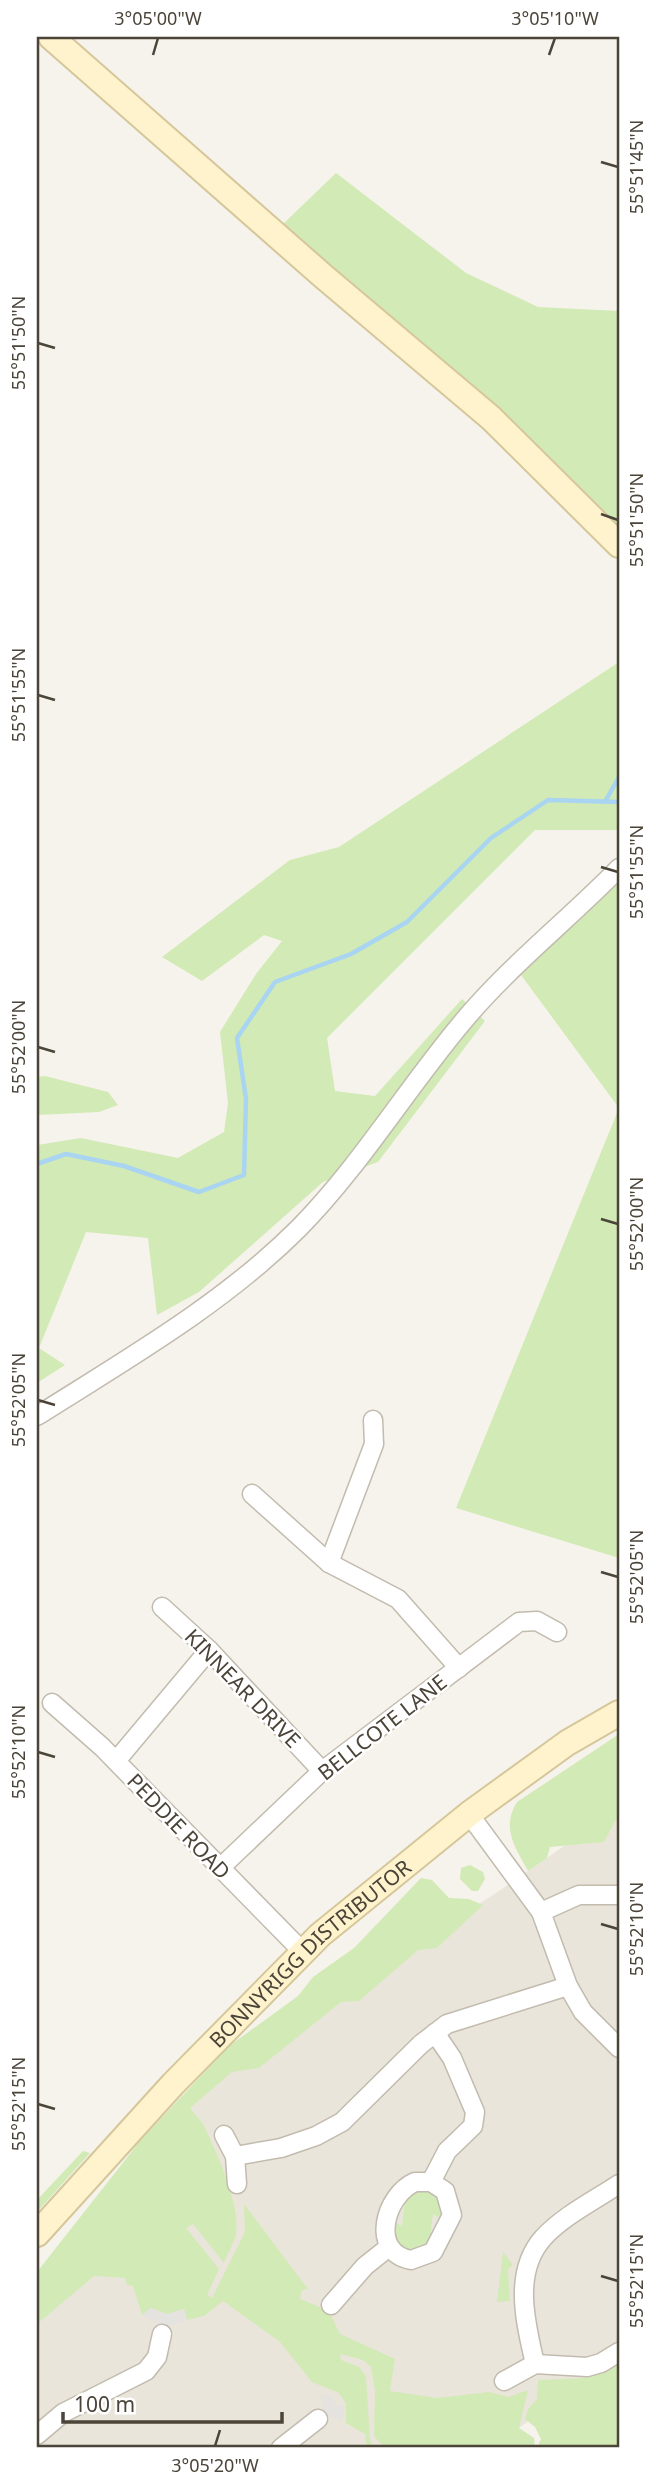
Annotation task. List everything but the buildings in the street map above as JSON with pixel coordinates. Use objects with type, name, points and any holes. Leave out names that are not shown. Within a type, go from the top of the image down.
[{"type":"main road","points":[[51,37],[312,267],[491,418],[619,545]]},
{"type":"main road","name":"BONNYRIGG DISTRIBUTOR","points":[[37,2234],[173,2084],[303,1952],[469,1814],[567,1743],[619,1713]]},
{"type":"street","points":[[37,1416],[205,1307],[298,1229],[335,1188],[461,1024],[512,969],[619,868]]},
{"type":"street","points":[[329,1563],[374,1444],[373,1420]]},
{"type":"street","points":[[252,1494],[329,1563],[398,1599],[459,1668]]},
{"type":"street","name":"KINNEAR DRIVE","points":[[162,1607],[209,1650],[322,1771]]},
{"type":"street","name":"BELLCOTE LANE","points":[[220,1868],[322,1771],[519,1622],[537,1621],[557,1632]]},
{"type":"street","points":[[116,1761],[209,1650]]},
{"type":"street","name":"PEDDIE ROAD","points":[[52,1703],[116,1761],[303,1952]]},
{"type":"street","points":[[469,1814],[541,1912],[568,1986],[583,2012],[619,2048]]},
{"type":"street","points":[[541,1912],[579,1895],[619,1895]]},
{"type":"street","points":[[235,2156],[281,2148],[316,2136],[342,2122],[447,2024],[568,1986]]},
{"type":"street","points":[[431,2182],[447,2151],[473,2126],[475,2112],[452,2057],[435,2033]]},
{"type":"street","points":[[224,2135],[235,2156],[237,2184]]},
{"type":"street","points":[[415,2182],[431,2182],[446,2191],[452,2207],[450,2223],[438,2245],[426,2257],[411,2260],[396,2255],[389,2247],[385,2226],[399,2192],[415,2182]]},
{"type":"street","points":[[534,2364],[523,2308],[533,2256],[543,2238],[619,2184]]},
{"type":"street","points":[[331,2305],[365,2266],[389,2247]]},
{"type":"street","points":[[37,2435],[63,2413],[146,2371],[157,2357],[162,2334]]},
{"type":"street","points":[[504,2381],[534,2364],[587,2367],[601,2363],[619,2351]]},
{"type":"street","points":[[281,2448],[318,2419]]},
{"type":"shaded area","points":[[619,1808],[619,2358],[490,2448],[37,2448],[37,2284],[177,2109],[254,2049],[499,1891]]},
{"type":"shaded area","points":[[151,2308],[167,2314],[184,2309],[187,2320],[167,2326],[158,2324],[142,2315]]},
{"type":"shaded area","points":[[320,2395],[331,2395],[337,2405],[345,2408],[342,2421],[324,2415]]},
{"type":"green space","points":[[336,173],[466,273],[538,307],[619,311],[619,530],[282,225]]},
{"type":"green space","points":[[619,662],[619,830],[535,830],[327,1038],[335,1091],[375,1096],[462,999],[485,1021],[378,1162],[323,1182],[199,1292],[157,1315],[148,1238],[86,1232],[39,1348],[65,1365],[37,1383],[37,1145],[81,1138],[178,1158],[224,1132],[228,1103],[220,1032],[256,974],[282,941],[264,935],[202,981],[162,957],[290,860],[339,847]]},
{"type":"green space","points":[[619,881],[619,1108],[521,975]]},
{"type":"green space","points":[[45,1076],[108,1092],[118,1105],[99,1112],[37,1115],[37,1077]]},
{"type":"green space","points":[[619,1108],[619,1558],[456,1508]]},
{"type":"green space","points":[[619,1734],[619,1814],[604,1842],[550,1847],[547,1858],[528,1871],[510,1829],[512,1811],[517,1802]]},
{"type":"green space","points":[[470,1865],[483,1872],[485,1879],[478,1891],[472,1891],[460,1879],[461,1868]]},
{"type":"green space","points":[[421,1878],[432,1880],[449,1898],[469,1899],[483,1905],[437,1948],[418,1950],[359,2001],[341,2002],[259,2068],[232,2072],[190,2108],[205,2127],[233,2198],[237,2226],[224,2263],[193,2224],[186,2228],[219,2269],[207,2295],[212,2298],[245,2232],[244,2204],[308,2289],[302,2290],[300,2299],[329,2311],[340,2334],[395,2359],[390,2391],[437,2398],[489,2392],[509,2397],[528,2390],[519,2428],[534,2438],[535,2448],[385,2448],[374,2436],[375,2391],[371,2367],[363,2360],[340,2354],[341,2360],[359,2367],[366,2376],[370,2440],[374,2448],[367,2448],[365,2434],[346,2423],[346,2404],[339,2393],[312,2382],[280,2342],[223,2301],[204,2316],[187,2320],[184,2309],[167,2314],[151,2308],[142,2315],[133,2286],[127,2285],[125,2278],[94,2276],[37,2324],[37,2272],[140,2141],[229,2046],[298,1996],[313,1977],[354,1948]]},
{"type":"green space","points":[[83,2151],[90,2153],[37,2212],[37,2200]]},
{"type":"green space","points":[[430,2189],[443,2201],[443,2220],[433,2214],[429,2245],[418,2251],[406,2251],[393,2240],[393,2222],[402,2226],[409,2196]]},
{"type":"green space","points":[[503,2252],[513,2265],[508,2269],[510,2301],[497,2302]]},
{"type":"green space","points":[[617,2362],[619,2448],[537,2448],[541,2439],[535,2427],[525,2419],[528,2409],[537,2399],[538,2380],[587,2378]]},
{"type":"waterway","points":[[606,800],[619,777]]},
{"type":"waterway","points":[[37,1164],[66,1154],[124,1166],[199,1192],[244,1175],[246,1099],[237,1038],[275,982],[351,954],[407,922],[491,838],[548,800],[619,802]]}]
